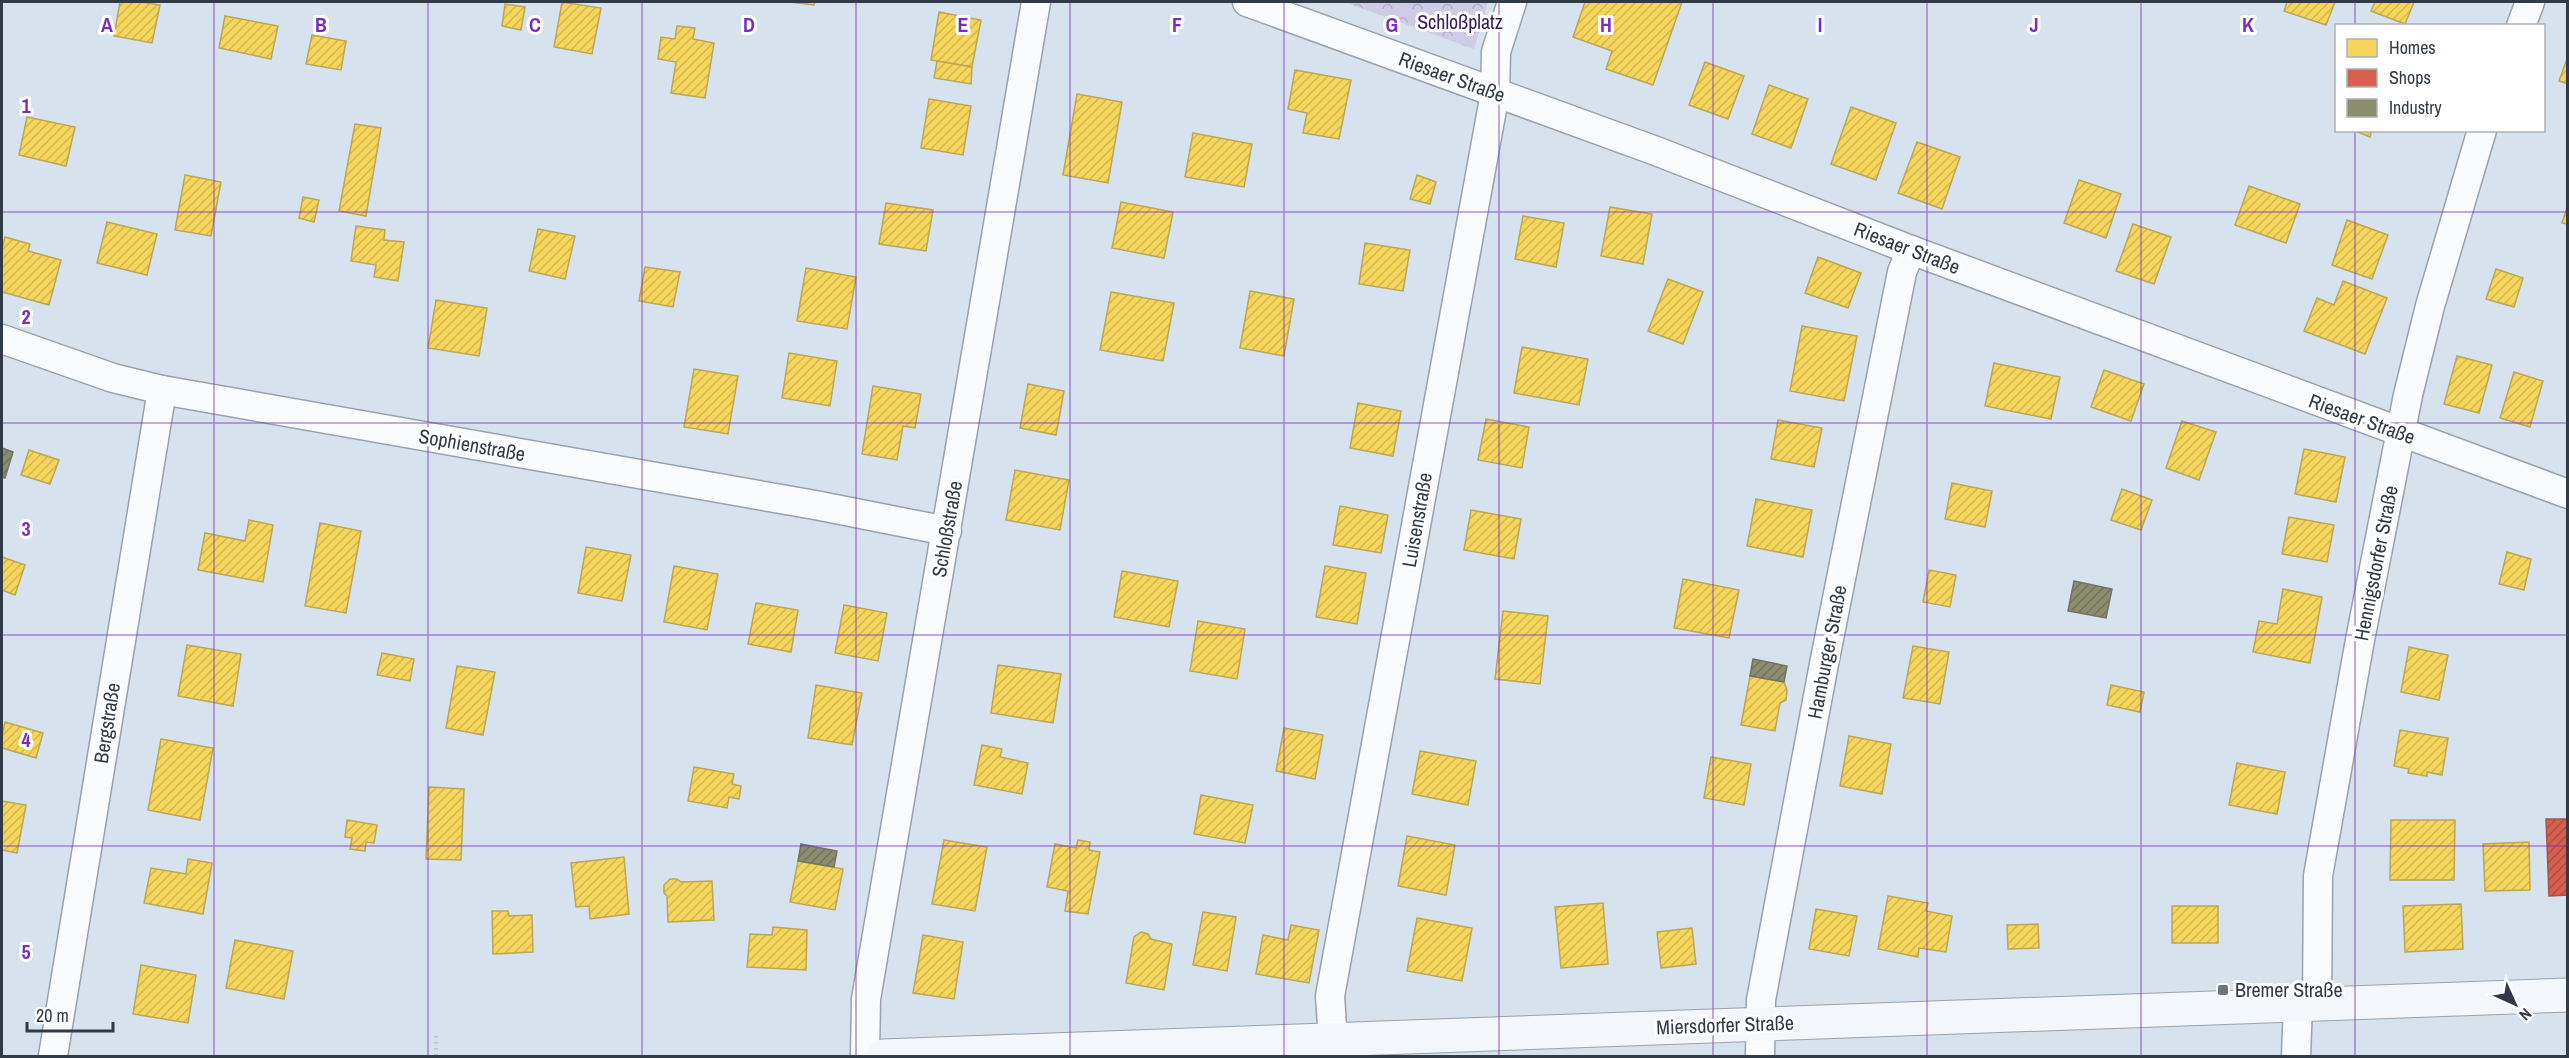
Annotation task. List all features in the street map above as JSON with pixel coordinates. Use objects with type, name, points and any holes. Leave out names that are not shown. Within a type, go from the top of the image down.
[{"type":"street","name":"Schloßstraße","points":[[865,1056],[867,999],[1036,2]]},
{"type":"street","name":"Riesaer Straße","points":[[1247,2],[1689,163],[1911,250],[2568,494]]},
{"type":"street","name":"Luisenstraße","points":[[1333,1041],[1330,996],[1495,93],[1496,52],[1512,2]]},
{"type":"street","points":[[2522,24],[2530,2]]},
{"type":"street","name":"Hennigsdorfer Straße","points":[[2308,1005],[2318,876],[2401,433],[2430,306],[2481,132]]},
{"type":"street","name":"Hamburger Straße","points":[[1760,1041],[1761,1000],[1824,664],[1902,273],[1911,250]]},
{"type":"street","name":"Sophienstraße","points":[[2,339],[113,378],[162,390],[815,505],[947,531]]},
{"type":"street","name":"Bergstraße","points":[[53,1056],[162,390]]},
{"type":"street","name":"Miersdorfer Straße","points":[[883,1056],[1333,1041],[1760,1041],[2308,1005],[2568,995]]},
{"type":"street","points":[[2296,1056],[2308,1005]]},
{"type":"path","points":[[436,1036],[436,1056]]},
{"type":"green space","name":"Schloßplatz","points":[[1344,2],[1488,2],[1474,49]]},
{"type":"building: Homes","points":[[120,2],[160,5],[152,43],[114,36]]},
{"type":"building: Homes","points":[[562,2],[601,8],[592,54],[554,47]]},
{"type":"building: Homes","points":[[789,2],[815,2],[814,5]]},
{"type":"building: Homes","points":[[1585,2],[1682,2],[1653,85],[1606,69],[1612,51],[1573,37]]},
{"type":"building: Homes","points":[[2287,2],[2335,2],[2326,25],[2284,11]]},
{"type":"building: Homes","points":[[2375,2],[2414,2],[2405,24],[2371,11]]},
{"type":"building: Homes","points":[[505,4],[525,7],[521,30],[502,26]]},
{"type":"building: Homes","points":[[939,12],[981,20],[972,67],[931,60]]},
{"type":"building: Homes","points":[[225,16],[278,26],[271,59],[219,48]]},
{"type":"building: Homes","points":[[677,26],[695,28],[693,39],[714,43],[705,98],[671,93],[676,62],[658,59],[661,37],[675,39]]},
{"type":"building: Homes","points":[[312,35],[346,41],[341,70],[306,64]]},
{"type":"building: Homes","points":[[2568,56],[2568,84],[2559,81]]},
{"type":"building: Homes","points":[[937,61],[972,67],[971,84],[934,78]]},
{"type":"building: Homes","points":[[1705,62],[1744,76],[1728,119],[1689,105]]},
{"type":"building: Homes","points":[[1295,70],[1351,80],[1339,139],[1303,133],[1307,113],[1288,109]]},
{"type":"building: Homes","points":[[1769,85],[1808,99],[1791,148],[1752,134]]},
{"type":"building: Homes","points":[[1077,94],[1122,102],[1108,183],[1063,175]]},
{"type":"building: Homes","points":[[929,99],[971,106],[963,155],[921,148]]},
{"type":"building: Homes","points":[[1851,107],[1896,123],[1876,180],[1831,164]]},
{"type":"building: Homes","points":[[27,117],[75,127],[66,166],[19,155]]},
{"type":"building: Homes","points":[[355,124],[381,128],[366,216],[339,211]]},
{"type":"building: Homes","points":[[2358,132],[2371,132],[2370,137]]},
{"type":"building: Homes","points":[[1193,133],[1252,144],[1244,187],[1185,177]]},
{"type":"building: Homes","points":[[1917,142],[1960,157],[1942,209],[1898,193]]},
{"type":"building: Homes","points":[[185,175],[221,182],[211,236],[175,230]]},
{"type":"building: Homes","points":[[1417,175],[1436,182],[1430,204],[1410,199]]},
{"type":"building: Homes","points":[[2079,180],[2121,194],[2106,238],[2064,223]]},
{"type":"building: Homes","points":[[2249,186],[2300,204],[2286,243],[2235,225]]},
{"type":"building: Homes","points":[[303,197],[319,200],[314,222],[299,218]]},
{"type":"building: Homes","points":[[1121,202],[1173,212],[1164,258],[1112,248]]},
{"type":"building: Homes","points":[[886,203],[933,210],[926,251],[879,244]]},
{"type":"building: Homes","points":[[2568,204],[2568,224],[2562,223]]},
{"type":"building: Homes","points":[[1610,207],[1652,214],[1643,264],[1601,256]]},
{"type":"building: Homes","points":[[1523,216],[1564,223],[1556,267],[1515,259]]},
{"type":"building: Homes","points":[[2347,220],[2388,235],[2372,279],[2332,265]]},
{"type":"building: Homes","points":[[107,222],[157,234],[147,275],[97,263]]},
{"type":"building: Homes","points":[[2133,224],[2171,237],[2154,284],[2116,271]]},
{"type":"building: Homes","points":[[356,226],[385,230],[384,240],[404,242],[398,281],[374,277],[376,265],[351,261]]},
{"type":"building: Homes","points":[[538,229],[575,236],[565,279],[529,271]]},
{"type":"building: Homes","points":[[5,237],[30,244],[28,251],[61,260],[49,305],[2,292],[2,249]]},
{"type":"building: Homes","points":[[1365,243],[1410,250],[1403,291],[1359,284]]},
{"type":"building: Homes","points":[[1818,257],[1861,273],[1848,308],[1805,293]]},
{"type":"building: Homes","points":[[645,267],[680,272],[673,307],[639,301]]},
{"type":"building: Homes","points":[[806,268],[856,277],[847,329],[797,321]]},
{"type":"building: Homes","points":[[2496,269],[2523,278],[2514,307],[2486,299]]},
{"type":"building: Homes","points":[[1668,279],[1703,292],[1683,344],[1648,331]]},
{"type":"building: Homes","points":[[2343,281],[2387,298],[2365,354],[2304,331],[2317,298],[2334,305]]},
{"type":"building: Homes","points":[[1250,291],[1294,299],[1284,356],[1240,348]]},
{"type":"building: Homes","points":[[1111,292],[1174,303],[1163,361],[1100,350]]},
{"type":"building: Homes","points":[[436,300],[487,308],[479,356],[428,348]]},
{"type":"building: Homes","points":[[1802,326],[1857,336],[1844,401],[1790,391]]},
{"type":"building: Homes","points":[[1522,347],[1588,359],[1579,405],[1514,393]]},
{"type":"building: Homes","points":[[789,353],[837,361],[830,406],[782,398]]},
{"type":"building: Homes","points":[[2457,356],[2492,365],[2479,413],[2444,404]]},
{"type":"building: Homes","points":[[1994,363],[2060,377],[2051,419],[1985,406]]},
{"type":"building: Homes","points":[[694,369],[738,376],[728,434],[684,427]]},
{"type":"building: Homes","points":[[2104,370],[2144,384],[2131,421],[2091,407]]},
{"type":"building: Homes","points":[[2514,372],[2543,381],[2530,427],[2500,418]]},
{"type":"building: Homes","points":[[1028,384],[1064,391],[1056,435],[1020,428]]},
{"type":"building: Homes","points":[[873,386],[921,394],[915,428],[903,426],[897,460],[862,454]]},
{"type":"building: Homes","points":[[1358,403],[1401,411],[1393,456],[1350,448]]},
{"type":"building: Homes","points":[[1486,419],[1529,427],[1522,468],[1478,460]]},
{"type":"building: Homes","points":[[1778,420],[1822,428],[1814,467],[1771,459]]},
{"type":"building: Homes","points":[[2182,421],[2216,432],[2199,480],[2166,468]]},
{"type":"building: Homes","points":[[2304,449],[2345,457],[2336,502],[2295,494]]},
{"type":"building: Homes","points":[[29,450],[59,460],[50,484],[21,475]]},
{"type":"building: Homes","points":[[1015,470],[1069,480],[1060,530],[1006,520]]},
{"type":"building: Homes","points":[[1952,483],[1992,491],[1985,527],[1945,519]]},
{"type":"building: Homes","points":[[2122,489],[2152,500],[2141,530],[2111,520]]},
{"type":"building: Homes","points":[[1756,499],[1812,510],[1803,557],[1747,546]]},
{"type":"building: Homes","points":[[1340,506],[1388,515],[1381,553],[1333,545]]},
{"type":"building: Homes","points":[[1471,510],[1521,519],[1514,559],[1464,550]]},
{"type":"building: Homes","points":[[2289,517],[2334,525],[2327,562],[2282,554]]},
{"type":"building: Homes","points":[[249,520],[273,525],[263,582],[198,570],[205,533],[245,541]]},
{"type":"building: Homes","points":[[320,523],[361,531],[346,613],[305,606]]},
{"type":"building: Homes","points":[[586,547],[631,555],[622,601],[578,593]]},
{"type":"building: Homes","points":[[2507,552],[2531,559],[2524,590],[2499,584]]},
{"type":"building: Homes","points":[[2,557],[25,565],[15,595],[2,590]]},
{"type":"building: Homes","points":[[674,566],[718,574],[707,630],[664,622]]},
{"type":"building: Homes","points":[[1325,566],[1366,573],[1357,624],[1316,617]]},
{"type":"building: Homes","points":[[1929,570],[1956,575],[1950,607],[1923,602]]},
{"type":"building: Homes","points":[[1122,571],[1178,581],[1169,627],[1114,617]]},
{"type":"building: Homes","points":[[1683,579],[1739,590],[1729,638],[1674,628]]},
{"type":"building: Homes","points":[[2283,589],[2322,597],[2310,663],[2253,652],[2259,621],[2277,624]]},
{"type":"building: Homes","points":[[756,603],[798,610],[791,652],[748,644]]},
{"type":"building: Homes","points":[[844,605],[887,613],[878,661],[835,653]]},
{"type":"building: Homes","points":[[1503,611],[1548,616],[1540,684],[1495,679]]},
{"type":"building: Homes","points":[[1198,621],[1245,629],[1237,679],[1190,671]]},
{"type":"building: Homes","points":[[187,645],[241,654],[233,706],[178,696]]},
{"type":"building: Homes","points":[[1913,646],[1949,652],[1940,704],[1903,698]]},
{"type":"building: Homes","points":[[2409,647],[2448,655],[2439,700],[2401,692]]},
{"type":"building: Homes","points":[[382,653],[414,659],[410,681],[377,675]]},
{"type":"building: Homes","points":[[998,665],[1061,674],[1053,723],[991,713]]},
{"type":"building: Homes","points":[[457,666],[495,672],[483,735],[446,728]]},
{"type":"building: Homes","points":[[1750,676],[1784,682],[1787,690],[1786,700],[1780,703],[1775,731],[1741,725]]},
{"type":"building: Homes","points":[[816,685],[862,693],[852,745],[808,738]]},
{"type":"building: Homes","points":[[2111,685],[2144,692],[2140,712],[2107,705]]},
{"type":"building: Homes","points":[[5,722],[43,733],[36,758],[2,748]]},
{"type":"building: Homes","points":[[1284,728],[1323,735],[1315,779],[1276,771]]},
{"type":"building: Homes","points":[[2400,730],[2448,738],[2442,775],[2427,772],[2427,776],[2408,773],[2409,769],[2394,766]]},
{"type":"building: Homes","points":[[1849,736],[1891,744],[1882,794],[1840,786]]},
{"type":"building: Homes","points":[[161,739],[213,748],[200,820],[148,810]]},
{"type":"building: Homes","points":[[982,745],[1002,749],[1000,757],[1028,763],[1022,794],[974,785]]},
{"type":"building: Homes","points":[[1420,751],[1476,761],[1468,805],[1412,794]]},
{"type":"building: Homes","points":[[1711,757],[1751,764],[1744,805],[1704,798]]},
{"type":"building: Homes","points":[[2237,763],[2285,772],[2277,814],[2229,805]]},
{"type":"building: Homes","points":[[694,767],[734,774],[732,784],[741,786],[739,799],[729,797],[727,808],[688,801]]},
{"type":"building: Homes","points":[[429,787],[464,789],[461,860],[426,859]]},
{"type":"building: Homes","points":[[1201,795],[1253,805],[1245,843],[1194,834]]},
{"type":"building: Homes","points":[[2,801],[26,805],[17,853],[2,850]]},
{"type":"building: Homes","points":[[347,820],[377,825],[374,843],[366,842],[365,851],[350,849],[352,838],[345,837]]},
{"type":"building: Homes","points":[[2391,820],[2455,820],[2454,880],[2390,880]]},
{"type":"building: Homes","points":[[1407,836],[1455,845],[1446,895],[1398,886]]},
{"type":"building: Homes","points":[[944,840],[987,847],[975,911],[932,904]]},
{"type":"building: Homes","points":[[1078,840],[1090,842],[1089,850],[1100,852],[1088,914],[1065,911],[1068,891],[1047,887],[1055,844],[1076,848]]},
{"type":"building: Homes","points":[[2529,842],[2530,890],[2485,891],[2483,844]]},
{"type":"building: Homes","points":[[624,857],[629,914],[590,919],[589,906],[576,907],[571,863]]},
{"type":"building: Homes","points":[[188,859],[212,863],[203,914],[144,903],[151,868],[186,874]]},
{"type":"building: Homes","points":[[798,861],[843,869],[835,910],[790,902]]},
{"type":"building: Homes","points":[[670,879],[677,879],[681,882],[712,881],[714,920],[668,922],[667,896],[664,893],[664,885]]},
{"type":"building: Homes","points":[[1888,896],[1928,903],[1926,911],[1952,916],[1946,952],[1919,948],[1918,957],[1878,949]]},
{"type":"building: Homes","points":[[1603,903],[1608,964],[1561,968],[1555,907]]},
{"type":"building: Homes","points":[[2461,904],[2463,949],[2405,952],[2403,906]]},
{"type":"building: Homes","points":[[2172,906],[2218,906],[2218,943],[2172,943]]},
{"type":"building: Homes","points":[[1816,909],[1857,916],[1849,956],[1809,949]]},
{"type":"building: Homes","points":[[492,911],[508,911],[509,916],[532,915],[533,952],[493,954]]},
{"type":"building: Homes","points":[[1203,912],[1236,917],[1227,971],[1193,965]]},
{"type":"building: Homes","points":[[1417,918],[1472,928],[1462,981],[1407,971]]},
{"type":"building: Homes","points":[[2038,924],[2039,948],[2008,949],[2007,925]]},
{"type":"building: Homes","points":[[1291,925],[1319,930],[1309,983],[1256,974],[1263,935],[1288,940]]},
{"type":"building: Homes","points":[[773,927],[807,930],[806,970],[747,967],[750,934],[772,935]]},
{"type":"building: Homes","points":[[1692,928],[1696,964],[1661,968],[1657,932]]},
{"type":"building: Homes","points":[[1141,932],[1148,934],[1151,939],[1172,944],[1164,990],[1126,983],[1134,937]]},
{"type":"building: Homes","points":[[923,935],[963,942],[954,999],[913,993]]},
{"type":"building: Homes","points":[[235,940],[293,951],[284,999],[226,988]]},
{"type":"building: Homes","points":[[141,965],[196,975],[188,1023],[133,1014]]},
{"type":"building: Shops","points":[[2546,819],[2568,819],[2568,895],[2549,896]]},
{"type":"building: Industry","points":[[2,448],[13,452],[5,478],[2,477]]},
{"type":"building: Industry","points":[[2074,581],[2112,589],[2106,618],[2068,611]]},
{"type":"building: Industry","points":[[1753,659],[1787,666],[1784,682],[1750,676]]},
{"type":"building: Industry","points":[[801,844],[837,851],[834,867],[798,861]]},
{"type":"place","name":"Bremer Straße","points":[[2223,990]]}]
